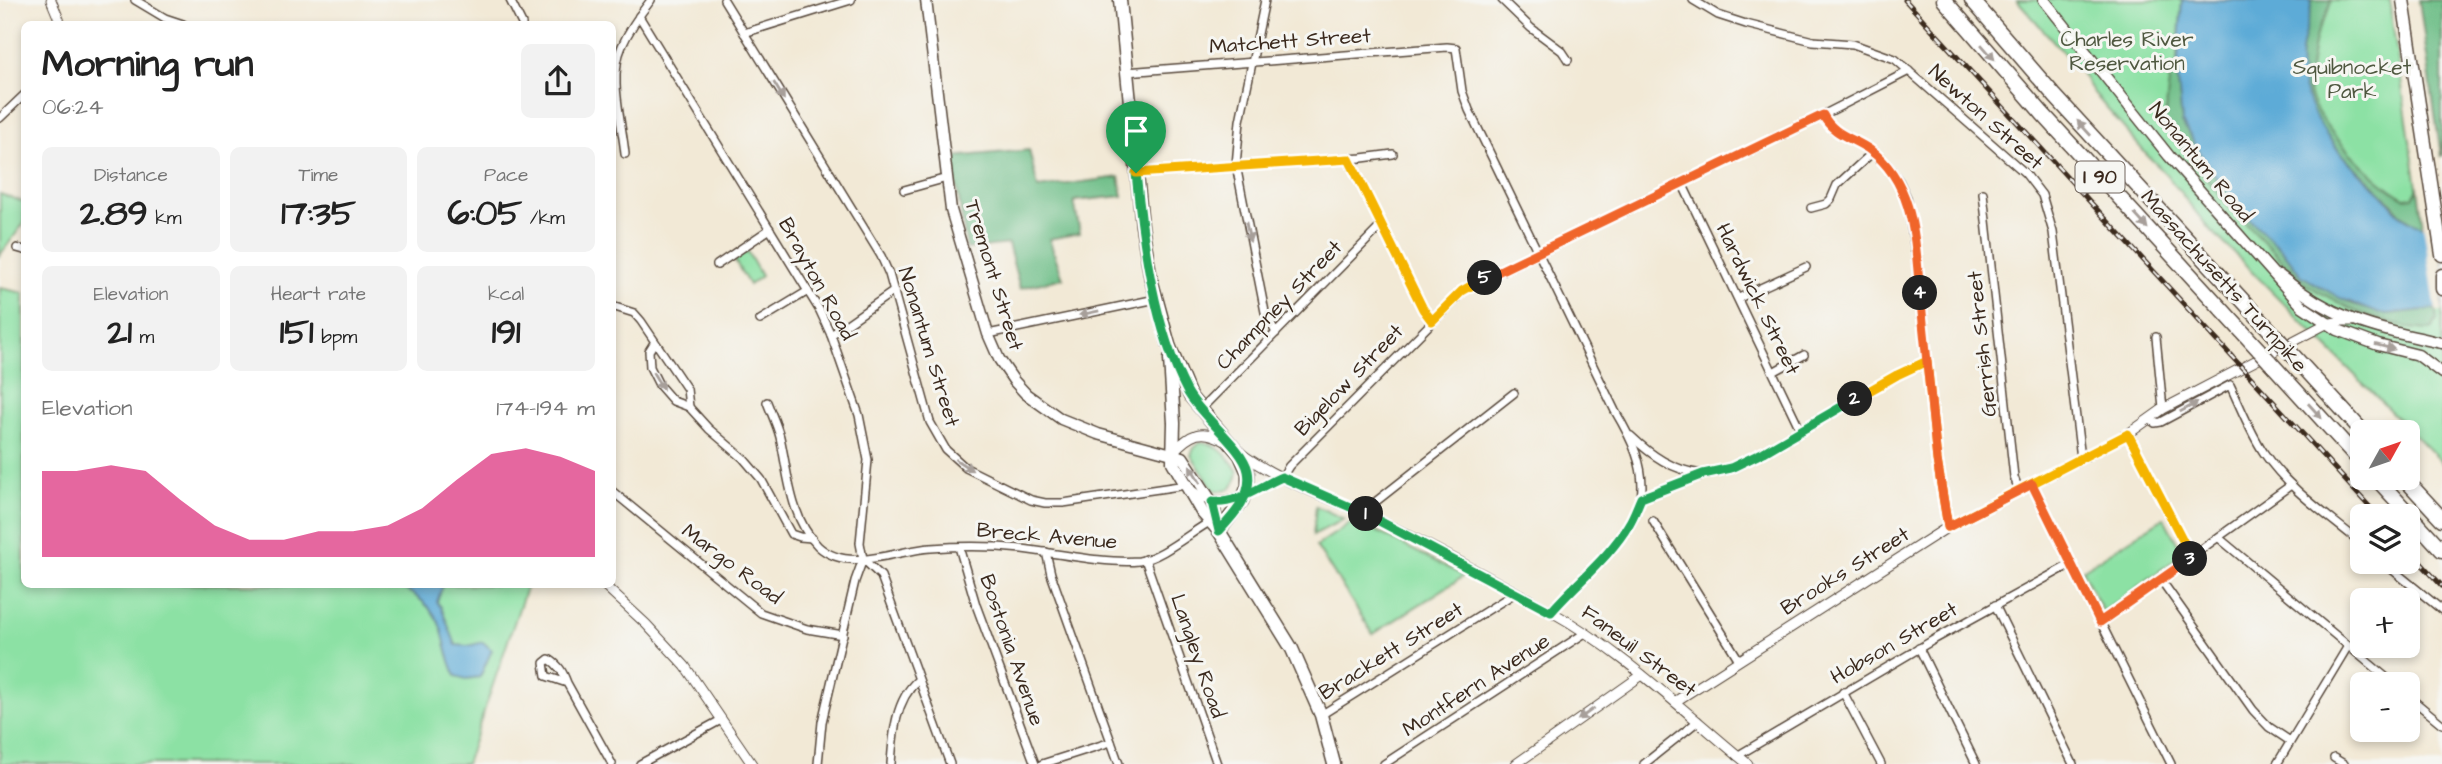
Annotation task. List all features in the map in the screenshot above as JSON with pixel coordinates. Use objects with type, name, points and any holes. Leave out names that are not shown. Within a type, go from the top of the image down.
[{"type":"highway","name":"Massachusetts Turnpike","points":[[1944,0],[2042,113],[2350,450]]},
{"type":"highway","name":"Massachusetts Turnpike","points":[[1972,0],[2055,96],[2352,420]]},
{"type":"highway","points":[[2387,490],[2442,550]]},
{"type":"highway","points":[[2415,490],[2442,519]]},
{"type":"main road","name":"Tremont Street","points":[[926,0],[953,219],[988,334],[999,359],[1014,381],[1033,400],[1053,414],[1089,431],[1172,453]]},
{"type":"main road","points":[[1120,0],[1142,226],[1168,345],[1174,416],[1174,465],[1215,524],[1292,649],[1321,715],[1334,764]]},
{"type":"main road","name":"Nonantum Road","points":[[2044,0],[2169,156],[2293,297],[2326,324],[2365,341],[2418,355],[2442,373]]},
{"type":"main road","points":[[2403,0],[2437,189],[2436,215],[2442,255]]},
{"type":"main road","name":"Nonantum Road","points":[[2251,250],[2307,297],[2354,321],[2442,343]]},
{"type":"main road","points":[[2442,275],[2442,289]]},
{"type":"main road","name":"Faneuil Street","points":[[1168,345],[1187,391],[1232,446]]},
{"type":"main road","points":[[1174,416],[1177,409],[1184,405],[1193,405],[1200,409]]},
{"type":"main road","points":[[1215,524],[1237,511],[1249,482],[1247,467],[1232,446]]},
{"type":"main road","points":[[1172,453],[1186,460],[1212,502],[1215,524]]},
{"type":"street","points":[[51,0],[60,21]]},
{"type":"street","points":[[510,0],[520,21]]},
{"type":"street","points":[[625,154],[617,69],[621,47],[651,0]]},
{"type":"street","name":"Nonantum Street","points":[[724,0],[881,256],[894,291],[933,431],[946,450],[966,468],[1045,503],[1063,503],[1186,485]]},
{"type":"street","points":[[744,33],[824,4],[850,0]]},
{"type":"street","points":[[1265,0],[1240,121],[1236,165],[1265,312],[1276,333]]},
{"type":"street","points":[[1502,0],[1569,60]]},
{"type":"street","name":"Newton Street","points":[[1693,0],[1718,15],[1780,34],[1814,41],[1853,44],[1895,59],[2025,173],[2042,194],[2053,232],[2081,458]]},
{"type":"street","points":[[137,1],[174,21]]},
{"type":"street","name":"Brayton Road","points":[[639,16],[808,291],[831,335],[859,415],[868,460],[861,533],[863,559],[855,580],[822,722],[818,764]]},
{"type":"street","name":"Matchett Street","points":[[1126,72],[1456,48],[1465,101],[1539,251]]},
{"type":"street","name":"Bigelow Street","points":[[1212,502],[1245,495],[1282,477],[1289,466],[1466,288],[1909,71]]},
{"type":"street","points":[[0,118],[21,98]]},
{"type":"street","points":[[1823,115],[1828,124],[1839,133],[1873,152],[1894,173],[1909,206],[1937,460],[1948,527]]},
{"type":"street","points":[[1811,208],[1826,204],[1837,185],[1873,152]]},
{"type":"street","points":[[1136,173],[1393,154]]},
{"type":"street","points":[[1349,159],[1423,309],[1432,321]]},
{"type":"street","points":[[904,190],[947,178]]},
{"type":"street","name":"Hardwick Street","points":[[1682,183],[1801,430]]},
{"type":"street","name":"Gerrish Street","points":[[1983,194],[2014,477],[2019,491]]},
{"type":"street","name":"Champney Street","points":[[1200,409],[1382,225]]},
{"type":"street","points":[[717,265],[770,229]]},
{"type":"street","points":[[1539,251],[1628,433],[1643,474],[1641,498],[1629,524],[1609,551],[1551,612]]},
{"type":"street","points":[[1739,298],[1806,267]]},
{"type":"street","points":[[760,320],[808,291]]},
{"type":"street","points":[[831,335],[894,291]]},
{"type":"street","points":[[988,334],[1156,299]]},
{"type":"street","points":[[616,307],[634,313],[687,389],[689,407],[673,401],[659,385],[650,366],[649,351],[654,343]]},
{"type":"street","name":"Brooks Street","points":[[1676,701],[1948,527],[2128,434],[2163,409],[2326,324],[2354,321]]},
{"type":"street","points":[[2156,337],[2163,409]]},
{"type":"street","points":[[1774,371],[1804,355]]},
{"type":"street","points":[[1641,498],[1703,474],[1731,468],[1927,361]]},
{"type":"street","name":"Brooks Street","points":[[2149,419],[2155,423],[2161,422],[2230,386],[2264,453],[2291,485]]},
{"type":"street","points":[[1366,514],[1374,503],[1514,393]]},
{"type":"street","points":[[767,402],[779,433],[793,498],[812,538]]},
{"type":"street","name":"Breck Avenue","points":[[689,407],[709,429],[743,458],[761,479],[791,534],[812,538],[831,556],[863,559],[927,548],[1019,548],[1127,561],[1145,559],[1215,524]]},
{"type":"street","points":[[1172,453],[1186,440],[1204,432],[1232,446]]},
{"type":"street","points":[[1628,433],[1645,450],[1665,464],[1685,472],[1703,474]]},
{"type":"street","points":[[2128,434],[2192,558]]},
{"type":"street","name":"Faneuil Street","points":[[1232,446],[1282,477],[1366,514],[1551,612],[1585,633],[1676,701],[1748,764]]},
{"type":"street","points":[[2032,484],[2171,764]]},
{"type":"street","points":[[1186,485],[1212,502]]},
{"type":"street","points":[[2100,622],[2291,485],[2350,534]]},
{"type":"street","name":"Margo Road","points":[[616,495],[761,613],[807,629],[843,635]]},
{"type":"street","points":[[1653,521],[1739,660]]},
{"type":"street","points":[[2219,538],[2379,672]]},
{"type":"street","name":"Bostonia Avenue","points":[[959,547],[981,617],[1035,764]]},
{"type":"street","points":[[1046,552],[1051,574],[1119,764]]},
{"type":"street","points":[[863,559],[881,576],[950,764]]},
{"type":"street","name":"Langley Road","points":[[1145,559],[1217,764]]},
{"type":"street","name":"Hobson Street","points":[[1737,756],[1919,648],[2071,564]]},
{"type":"street","points":[[2398,574],[2442,610]]},
{"type":"street","points":[[2161,580],[2253,710],[2269,727],[2290,741]]},
{"type":"street","points":[[607,588],[676,656],[752,764]]},
{"type":"street","name":"Brackett Street","points":[[1321,715],[1515,593]]},
{"type":"street","points":[[1995,605],[2073,764]]},
{"type":"street","name":"Montfern Avenue","points":[[1384,764],[1585,633]]},
{"type":"street","points":[[2277,764],[2348,646]]},
{"type":"street","points":[[1919,648],[1976,764]]},
{"type":"street","points":[[1516,764],[1642,675]]},
{"type":"street","points":[[891,764],[902,700],[918,680]]},
{"type":"street","points":[[567,683],[612,764]]},
{"type":"street","points":[[1843,692],[1881,764]]},
{"type":"street","points":[[2420,706],[2442,724]]},
{"type":"street","points":[[640,764],[721,719]]},
{"type":"street","points":[[1644,764],[1698,720]]},
{"type":"street","points":[[1042,764],[1111,741]]},
{"type":"street","points":[[2334,758],[2344,764]]},
{"type":"green space","name":"Charles River Reservation","points":[[2017,0],[2182,0],[2177,58],[2178,85],[2324,291],[2352,304],[2442,308],[2442,463],[2420,441],[2420,420],[2399,420],[2207,226],[2165,173],[2096,96],[2079,70]]},
{"type":"green space","name":"Squibnocket Park","points":[[2312,0],[2389,0],[2423,227],[2388,199],[2333,145],[2313,115],[2305,95]]},
{"type":"green space","points":[[2312,0],[2331,0],[2315,39],[2309,74],[2309,92],[2314,105],[2335,136],[2379,180],[2405,198],[2413,197],[2418,188],[2423,227],[2404,217],[2340,152],[2328,138],[2309,106],[2303,88],[2300,58]]},
{"type":"green space","points":[[2419,0],[2442,0],[2442,156],[2441,156]]},
{"type":"green space","points":[[2171,66],[2177,71],[2182,122],[2207,165],[2244,214],[2282,250],[2302,276],[2352,304],[2388,314],[2435,307],[2437,319],[2433,328],[2409,328],[2352,310],[2305,284],[2225,202],[2166,127],[2164,123]]},
{"type":"green space","points":[[1029,150],[1038,188],[1119,177],[1123,196],[1074,201],[1080,233],[1049,239],[1063,278],[1020,288],[1008,244],[967,249],[952,157]]},
{"type":"green space","points":[[0,194],[21,201],[21,227],[0,255]]},
{"type":"green space","points":[[747,251],[761,276],[749,285],[734,259]]},
{"type":"green space","points":[[0,288],[21,292],[21,588],[526,588],[466,764],[0,764]]},
{"type":"green space","points":[[1201,442],[1222,452],[1238,472],[1236,481],[1228,489],[1214,490],[1191,455]]},
{"type":"green space","points":[[1316,506],[1344,519],[1313,535]]},
{"type":"green space","points":[[2164,518],[2183,554],[2103,612],[2082,570]]},
{"type":"green space","points":[[1355,520],[1464,576],[1373,634],[1316,546]]},
{"type":"water","points":[[2182,0],[2312,0],[2301,59],[2304,87],[2310,105],[2318,122],[2340,152],[2393,207],[2418,225],[2442,229],[2442,308],[2377,313],[2340,298],[2302,276],[2282,250],[2244,214],[2207,165],[2182,122],[2177,71]]},
{"type":"water","points":[[400,588],[442,588],[437,602],[456,645],[468,646],[483,642],[492,650],[480,677],[466,679],[456,676],[438,620],[428,607]]},
{"type":"pier","points":[[2423,223],[2442,225],[2442,311],[2436,311]]},
{"type":"railway","points":[[1905,0],[2367,504]]},
{"type":"railway","points":[[2420,562],[2442,586]]},
{"type":"route","points":[[1136,173],[1151,279],[1173,359],[1190,396],[1240,455],[1248,473],[1249,482],[1245,495],[1240,506],[1219,531],[1212,502],[1245,495],[1282,477],[1378,520],[1551,612],[1609,551],[1629,524],[1641,498],[1703,474],[1731,468],[1764,452],[1897,375],[1927,361],[1937,460],[1948,527],[2128,434],[2192,558],[2100,622],[2032,484],[1948,527],[1946,518],[1937,460],[1918,272],[1906,198],[1899,181],[1888,166],[1866,147],[1834,130],[1823,115],[1470,285],[1432,321],[1423,309],[1349,159],[1136,173]]}]
